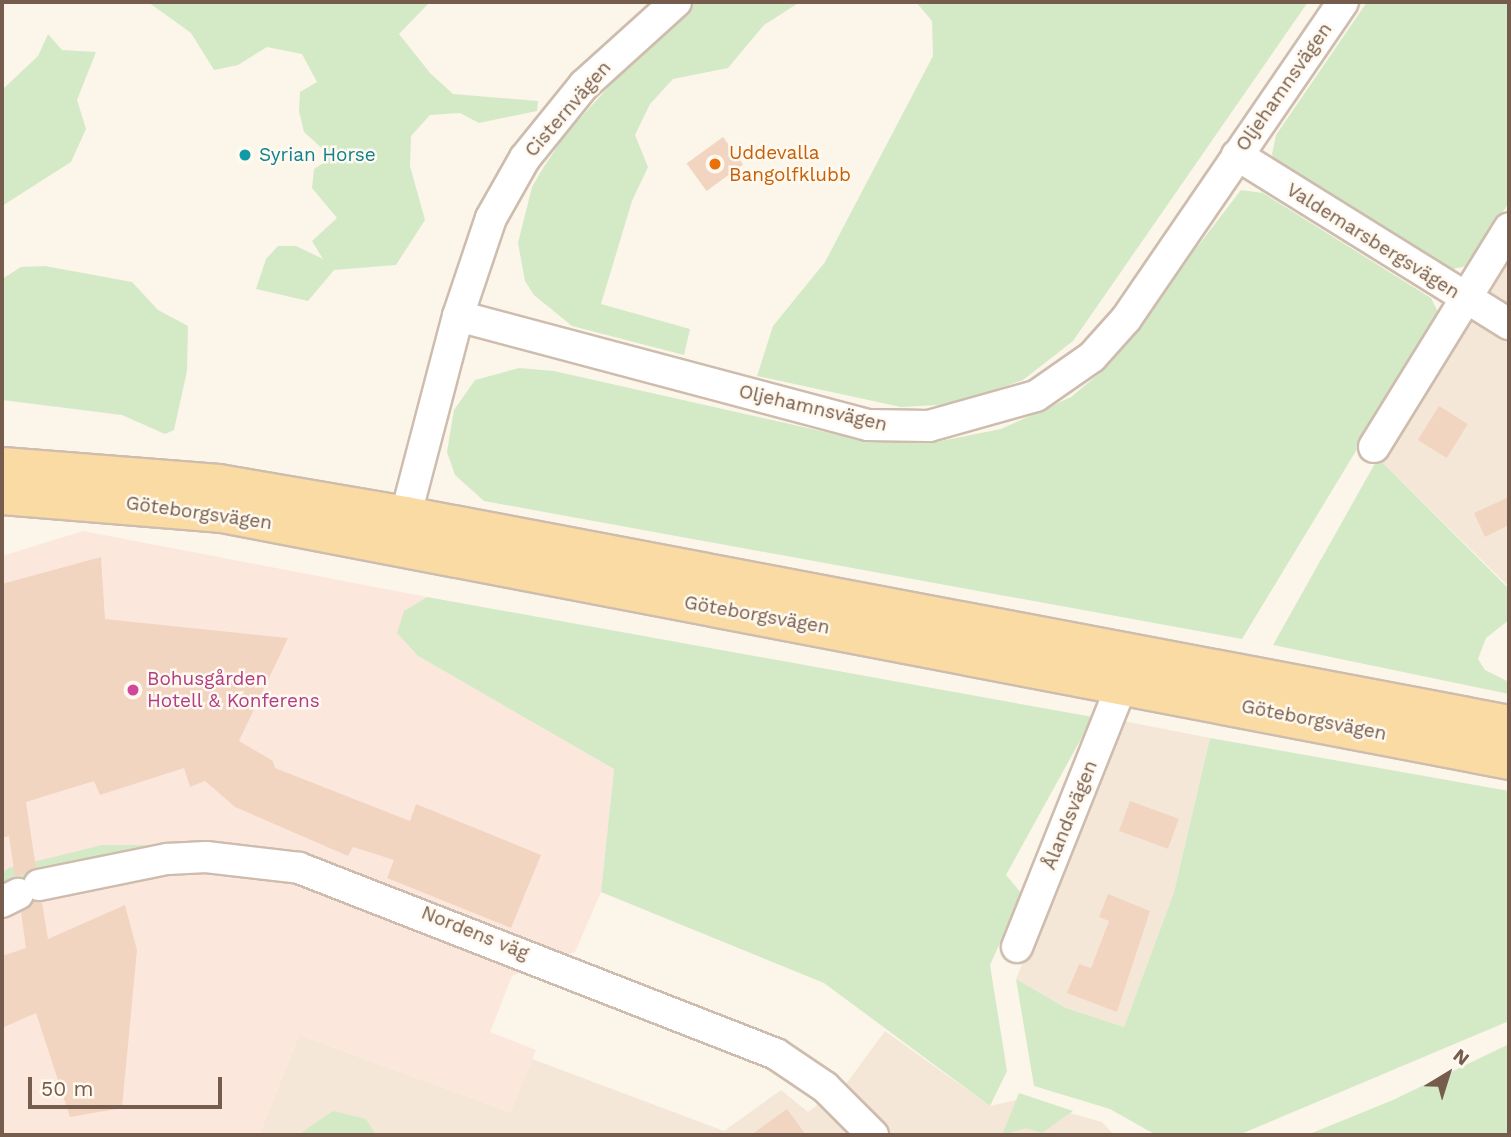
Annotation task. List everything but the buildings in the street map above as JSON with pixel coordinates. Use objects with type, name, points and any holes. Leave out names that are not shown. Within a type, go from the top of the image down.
[{"type":"main road","name":"Göteborgsvägen","points":[[2,466],[218,483],[401,532],[1509,760]]},
{"type":"main road","name":"Göteborgsvägen","points":[[2,495],[222,513],[401,532],[1509,724]]},
{"type":"street","name":"Cisternvägen","points":[[458,316],[491,218],[526,158],[584,85],[676,2]]},
{"type":"street","name":"Oljehamnsvägen","points":[[458,316],[868,425],[920,426],[958,420],[1036,396],[1092,357],[1126,319],[1343,2]]},
{"type":"street","name":"Valdemarsbergsvägen","points":[[1237,155],[1465,300],[1509,324]]},
{"type":"street","points":[[1374,447],[1509,228]]},
{"type":"street","points":[[401,532],[458,316]]},
{"type":"street","name":"Ålandsvägen","points":[[1017,947],[1124,682]]},
{"type":"street","name":"Nordens väg","points":[[20,894],[167,859],[216,858],[299,868],[776,1054],[825,1087],[873,1135]]},
{"type":"shaded area","points":[[1509,260],[1509,587],[1378,458]]},
{"type":"shaded area","points":[[83,531],[427,597],[404,611],[418,656],[614,769],[601,892],[575,952],[512,976],[490,1032],[536,1050],[510,1112],[299,1035],[259,1135],[2,1135],[2,556]]},
{"type":"shaded area","points":[[1123,721],[1210,738],[1174,892],[1124,1027],[1066,1008],[1016,979]]},
{"type":"shaded area","points":[[885,1031],[990,1106],[1020,1099],[1102,1122],[1114,1135],[259,1135],[299,1035],[510,1112],[532,1059],[724,1131],[781,1090],[808,1112],[846,1084]]},
{"type":"green space","points":[[148,2],[430,2],[399,34],[430,73],[453,94],[538,101],[537,111],[479,123],[460,113],[430,115],[411,136],[410,166],[425,220],[396,265],[334,270],[308,301],[256,289],[266,259],[278,246],[296,246],[323,259],[312,241],[337,218],[312,188],[314,169],[325,162],[326,152],[304,132],[299,111],[300,92],[317,82],[302,54],[267,47],[238,65],[214,70],[191,33]]},
{"type":"green space","points":[[666,2],[800,2],[764,25],[728,68],[673,79],[650,104],[635,135],[648,167],[632,201],[601,304],[690,329],[684,355],[572,326],[534,295],[525,281],[518,243],[532,187],[543,168],[565,135],[641,51]]},
{"type":"green space","points":[[916,2],[1308,2],[1073,341],[1023,380],[956,404],[901,407],[757,376],[773,326],[825,262],[933,56],[932,21]]},
{"type":"green space","points":[[1367,2],[1509,2],[1509,202],[1471,265],[1444,271],[1275,163],[1272,154],[1276,135]]},
{"type":"green space","points":[[48,34],[62,50],[96,52],[77,100],[86,129],[71,162],[2,206],[2,90],[38,56]]},
{"type":"green space","points":[[1241,190],[1263,193],[1431,298],[1439,314],[1242,639],[484,501],[455,475],[447,452],[454,410],[475,380],[519,368],[554,371],[861,440],[936,442],[1001,429],[1071,397],[1101,372]]},
{"type":"green space","points":[[45,266],[132,282],[158,310],[188,326],[187,371],[174,430],[165,434],[122,415],[2,400],[2,279],[21,267]]},
{"type":"green space","points":[[1378,458],[1509,589],[1509,620],[1486,638],[1478,659],[1485,670],[1509,682],[1509,694],[1273,645]]},
{"type":"green space","points":[[427,597],[1093,717],[1006,875],[1022,894],[990,965],[1007,1071],[990,1106],[824,983],[601,892],[614,769],[418,656],[397,633],[404,611]]},
{"type":"green space","points":[[1210,738],[1509,791],[1509,1021],[1241,1134],[1156,1135],[1110,1109],[1034,1086],[1016,979],[1066,1008],[1124,1027],[1174,892]]},
{"type":"green space","points":[[102,845],[170,845],[56,870],[2,889],[2,872],[9,868]]},
{"type":"green space","points":[[1509,1044],[1509,1135],[1307,1135],[1393,1100]]},
{"type":"green space","points":[[1019,1093],[1073,1111],[1042,1133],[1026,1128],[1002,1135]]},
{"type":"green space","points":[[333,1111],[366,1119],[376,1135],[298,1135]]},
{"type":"place","name":"Syrian Horse","points":[[245,155]]},
{"type":"place","name":"Uddevalla Bangolfklubb","points":[[715,164]]},
{"type":"place","name":"Bohusgården Hotell & Konferens","points":[[133,690]]}]
